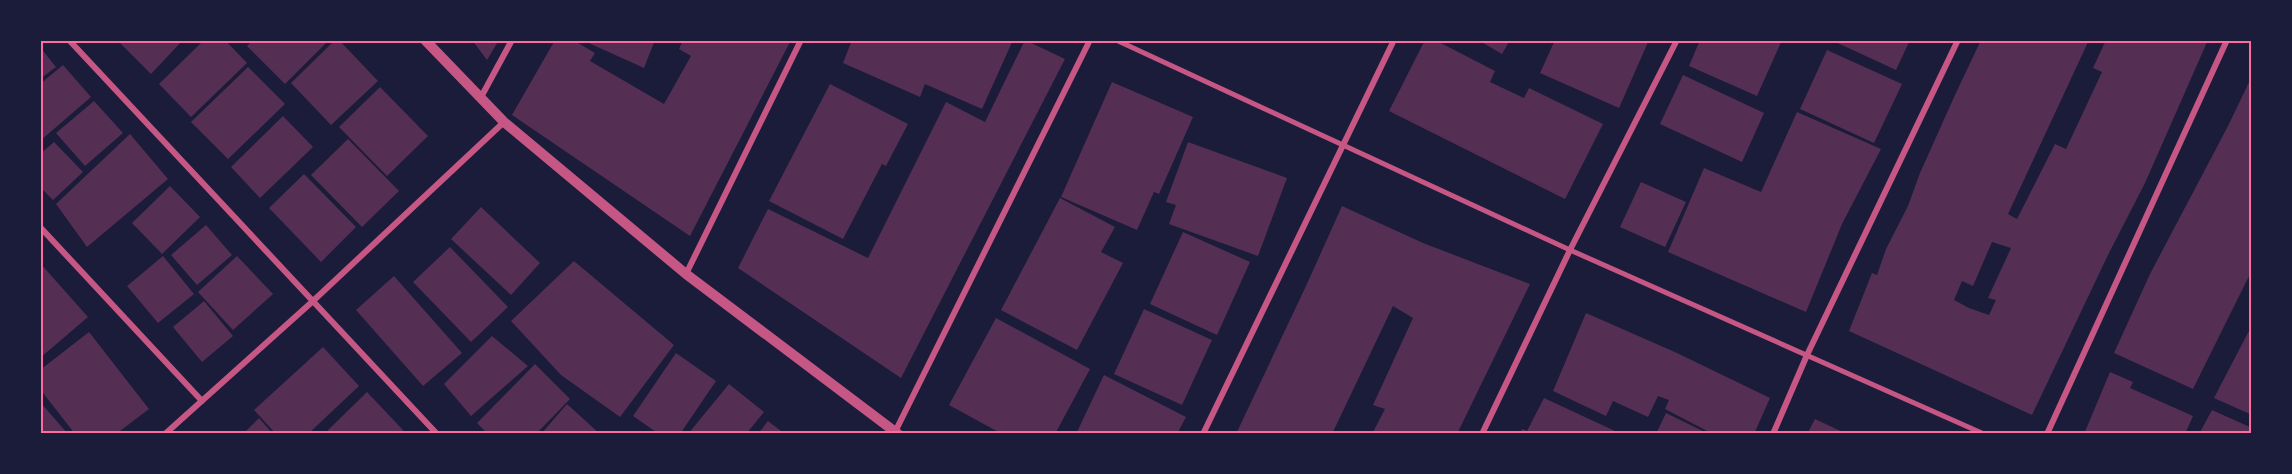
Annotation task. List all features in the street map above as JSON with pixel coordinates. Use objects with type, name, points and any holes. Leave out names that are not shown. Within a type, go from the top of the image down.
[{"type":"street","points":[[69,40],[437,434]]},
{"type":"street","points":[[425,40],[480,100],[504,122],[686,274],[897,433],[1090,40]]},
{"type":"street","points":[[480,100],[512,40]]},
{"type":"street","points":[[686,274],[801,40]]},
{"type":"street","points":[[1116,40],[1570,250],[1984,434]]},
{"type":"street","points":[[1203,434],[1394,40]]},
{"type":"street","points":[[1482,434],[1570,250],[1677,40]]},
{"type":"street","points":[[1773,434],[1807,356],[1958,40]]},
{"type":"street","points":[[2047,434],[2227,40]]},
{"type":"street","points":[[165,434],[313,301],[504,122]]},
{"type":"street","points":[[40,227],[202,401]]},
{"type":"building","points":[[117,40],[183,40],[151,74]]},
{"type":"building","points":[[204,40],[225,40],[247,63],[191,117],[159,84]]},
{"type":"building","points":[[253,40],[329,40],[285,84],[247,46]]},
{"type":"building","points":[[335,40],[339,40],[378,81],[331,125],[291,83]]},
{"type":"building","points":[[472,40],[499,40],[487,60]]},
{"type":"building","points":[[555,40],[573,40],[595,53],[590,61],[664,104],[691,56],[679,49],[683,40],[791,40],[690,236],[512,115]]},
{"type":"building","points":[[582,40],[655,40],[644,68]]},
{"type":"building","points":[[852,40],[1013,40],[982,109],[925,84],[920,97],[843,63]]},
{"type":"building","points":[[1025,40],[1065,59],[901,378],[738,268],[768,209],[868,258],[946,102],[985,122]]},
{"type":"building","points":[[1425,40],[1435,40],[1495,71],[1490,82],[1524,98],[1529,88],[1603,124],[1565,199],[1389,111]]},
{"type":"building","points":[[1478,40],[1510,40],[1502,54]]},
{"type":"building","points":[[1555,40],[1649,40],[1619,108],[1540,73]]},
{"type":"building","points":[[1700,40],[1782,40],[1757,96],[1689,66]]},
{"type":"building","points":[[1831,40],[1910,40],[1896,70]]},
{"type":"building","points":[[1981,40],[2089,40],[2008,214],[2017,219],[2055,144],[2066,149],[2102,72],[2093,68],[2106,40],[2208,40],[2145,183],[2032,415],[1849,331],[1872,273],[1877,275],[1886,249],[1908,206],[1920,173]],"holes":[[[1992,242],[2011,248],[1988,298],[1996,300],[1989,315],[1954,300],[1962,281],[1973,286]]]},
{"type":"building","points":[[40,47],[56,67],[40,79]]},
{"type":"building","points":[[1827,50],[1902,84],[1874,143],[1800,109]]},
{"type":"building","points":[[63,65],[91,97],[40,141],[40,84]]},
{"type":"building","points":[[248,67],[285,104],[228,159],[191,122]]},
{"type":"building","points":[[1683,75],[1764,113],[1742,162],[1660,124]]},
{"type":"building","points":[[2252,76],[2252,270],[2193,389],[2114,353],[2150,274]]},
{"type":"building","points":[[1112,82],[1193,117],[1159,194],[1154,192],[1137,230],[1061,197]]},
{"type":"building","points":[[830,84],[908,124],[886,166],[882,164],[843,239],[769,201]]},
{"type":"building","points":[[380,87],[428,136],[387,176],[339,127]]},
{"type":"building","points":[[94,101],[123,133],[85,166],[56,133]]},
{"type":"building","points":[[1797,112],[1881,149],[1842,224],[1806,312],[1668,252],[1704,168],[1761,192]]},
{"type":"building","points":[[283,116],[313,147],[260,198],[231,167]]},
{"type":"building","points":[[130,134],[168,179],[87,247],[56,204]]},
{"type":"building","points":[[348,139],[399,191],[362,227],[311,175]]},
{"type":"building","points":[[54,142],[83,172],[53,200],[40,187],[40,154]]},
{"type":"building","points":[[1188,142],[1287,178],[1258,256],[1169,224],[1176,205],[1166,202]]},
{"type":"building","points":[[304,174],[356,227],[321,262],[269,208]]},
{"type":"building","points":[[1641,182],[1686,202],[1665,247],[1620,227]]},
{"type":"building","points":[[170,186],[200,217],[162,254],[132,223]]},
{"type":"building","points":[[1060,198],[1115,227],[1101,252],[1123,263],[1077,350],[1001,310]]},
{"type":"building","points":[[1342,206],[1423,243],[1530,284],[1457,434],[1372,434],[1385,409],[1373,405],[1413,318],[1393,306],[1332,434],[1236,434]]},
{"type":"building","points":[[481,207],[540,263],[511,295],[451,239]]},
{"type":"building","points":[[206,225],[232,255],[197,285],[171,255]]},
{"type":"building","points":[[1183,232],[1250,262],[1217,335],[1150,304]]},
{"type":"building","points":[[450,247],[508,307],[471,342],[413,282]]},
{"type":"building","points":[[163,256],[194,294],[158,323],[127,286]]},
{"type":"building","points":[[237,256],[273,294],[233,330],[198,292]]},
{"type":"building","points":[[574,261],[674,345],[620,417],[561,375],[511,321]]},
{"type":"building","points":[[40,263],[88,317],[40,358]]},
{"type":"building","points":[[394,276],[462,353],[423,386],[356,310]]},
{"type":"building","points":[[204,301],[233,336],[202,362],[173,327]]},
{"type":"building","points":[[1144,309],[1212,340],[1182,405],[1114,374]]},
{"type":"building","points":[[1586,313],[1677,353],[1770,398],[1754,434],[1713,434],[1665,409],[1669,400],[1658,396],[1648,417],[1613,401],[1606,416],[1553,391]]},
{"type":"building","points":[[996,318],[1090,369],[1055,434],[1002,434],[949,405]]},
{"type":"building","points":[[2252,325],[2252,415],[2214,398]]},
{"type":"building","points":[[89,332],[149,409],[116,434],[75,434],[40,389],[40,370]]},
{"type":"building","points":[[492,336],[528,366],[471,416],[444,384]]},
{"type":"building","points":[[323,347],[359,386],[308,434],[276,434],[254,410]]},
{"type":"building","points":[[676,353],[716,381],[680,434],[659,434],[633,416]]},
{"type":"building","points":[[535,364],[570,399],[536,434],[488,434],[477,423]]},
{"type":"building","points":[[2110,372],[2133,382],[2130,388],[2193,416],[2185,434],[2084,434]]},
{"type":"building","points":[[1104,375],[1186,417],[1177,434],[1076,434]]},
{"type":"building","points":[[729,384],[764,412],[746,434],[688,434]]},
{"type":"building","points":[[367,392],[403,430],[399,434],[324,434]]},
{"type":"building","points":[[1544,398],[1615,431],[1614,434],[1520,434],[1522,429],[1527,431]]},
{"type":"building","points":[[40,402],[68,434],[40,434]]},
{"type":"building","points":[[567,404],[600,434],[541,434]]},
{"type":"building","points":[[2212,410],[2252,428],[2252,434],[2199,434]]},
{"type":"building","points":[[1666,413],[1709,434],[1656,434]]},
{"type":"building","points":[[259,418],[273,434],[243,434]]},
{"type":"building","points":[[1815,419],[1847,434],[1807,434]]},
{"type":"building","points":[[768,421],[785,434],[758,434]]}]
